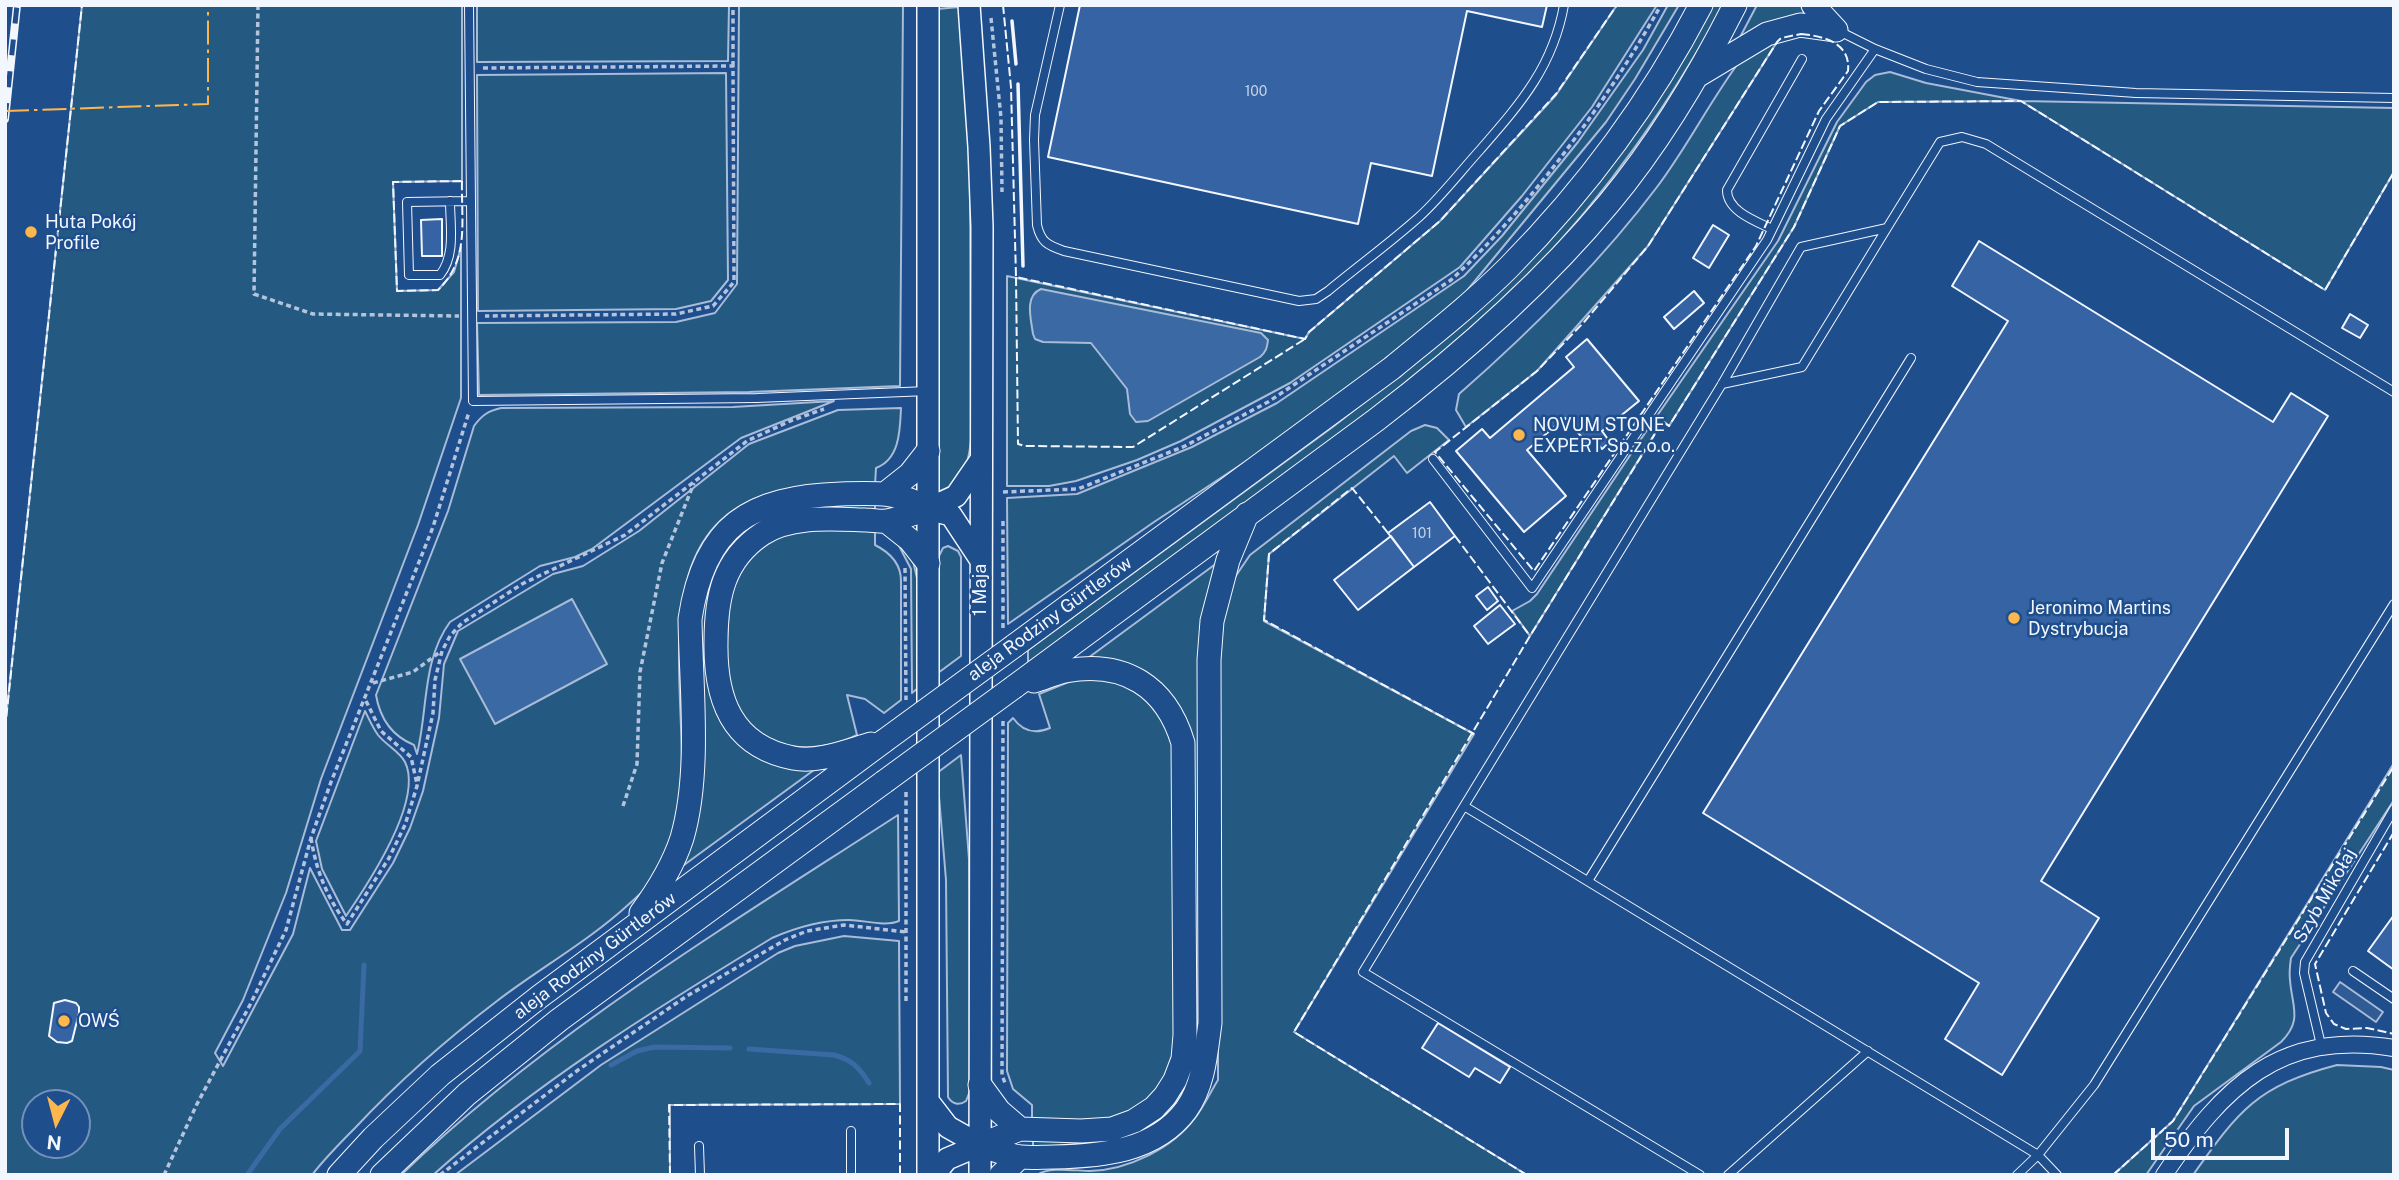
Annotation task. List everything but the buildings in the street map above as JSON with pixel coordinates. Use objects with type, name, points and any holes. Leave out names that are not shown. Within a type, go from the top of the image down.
[{"type":"main road","name":"aleja Rodziny Gürtlerów","points":[[339,1175],[373,1138],[440,1075],[629,930],[1392,368],[1439,330],[1508,268],[1578,190],[1628,125],[1701,5]]},
{"type":"main road","name":"aleja Rodziny Gürtlerów","points":[[382,1175],[467,1094],[559,1020],[895,781],[1014,687],[1426,382],[1530,289],[1610,202],[1697,76],[1735,5]]},
{"type":"main road","points":[[1813,5],[1836,30]]},
{"type":"main road","points":[[1697,76],[1767,34],[1800,25],[1836,30]]},
{"type":"main road","points":[[886,493],[910,474],[928,451]]},
{"type":"main road","points":[[629,930],[663,882],[681,839],[691,796],[690,619],[694,590],[703,565],[715,545],[733,525],[756,509],[794,498],[886,493],[913,499],[928,509]]},
{"type":"main road","points":[[884,741],[812,760],[773,752],[755,743],[726,711],[718,688],[717,608],[721,586],[732,563],[746,546],[765,532],[789,523],[817,520],[886,521],[928,509]]},
{"type":"main road","points":[[980,1145],[1020,1157],[1090,1156],[1130,1148],[1166,1129],[1186,1110],[1197,1088],[1205,1064],[1210,1023],[1209,660],[1212,621],[1228,560],[1247,514]]},
{"type":"main road","points":[[886,521],[910,540],[928,563]]},
{"type":"main road","points":[[980,1145],[1020,1129],[1112,1129],[1134,1121],[1154,1108],[1175,1080],[1183,1059],[1185,1035],[1183,743],[1178,728],[1165,704],[1145,684],[1129,673],[1103,668],[1065,671],[1014,687]]},
{"type":"main road","points":[[980,1085],[999,1111],[1020,1129]]},
{"type":"main road","points":[[1001,1175],[1020,1157]]},
{"type":"street","points":[[928,5],[928,1175]]},
{"type":"street","name":"1 Maja","points":[[969,5],[982,228],[980,1175]]},
{"type":"street","points":[[928,509],[956,496],[980,461]]},
{"type":"street","points":[[928,509],[951,515],[980,559]]},
{"type":"street","points":[[2164,1175],[2204,1119],[2228,1094],[2284,1056],[2321,1045],[2367,1043],[2394,1048]]},
{"type":"street","points":[[928,1101],[948,1127],[980,1145]]},
{"type":"street","points":[[934,1175],[947,1159],[980,1145]]},
{"type":"lane","points":[[469,5],[472,401],[757,398],[928,391]]},
{"type":"lane","points":[[1059,5],[1035,115],[1040,238],[1048,246],[1064,251],[1299,301],[1316,299],[1328,291],[1421,215],[1449,184],[1514,111],[1535,83],[1551,53],[1560,28],[1564,5]]},
{"type":"lane","points":[[1836,30],[1926,69],[1977,82],[2136,93],[2394,98]]},
{"type":"lane","points":[[1433,459],[1532,588],[1772,229],[1826,119],[1875,49]]},
{"type":"lane","points":[[1772,229],[1733,208],[1728,201],[1727,190],[1802,59]]},
{"type":"lane","points":[[1721,384],[1802,367],[1940,142],[1962,138],[1986,144],[2394,392]]},
{"type":"lane","points":[[450,201],[450,254],[447,266],[440,275],[409,275],[408,202],[450,201],[471,201]]},
{"type":"lane","points":[[1700,1175],[1363,972],[1721,384],[1801,247],[1887,228]]},
{"type":"lane","points":[[1588,881],[1911,358]]},
{"type":"lane","points":[[2017,1175],[2039,1155],[2094,1085],[2394,604]]},
{"type":"lane","points":[[1464,806],[2039,1155],[2057,1175]]},
{"type":"lane","name":"Szyb Mikołaj","points":[[2321,1045],[2304,973],[2305,962],[2394,809]]},
{"type":"lane","points":[[2353,971],[2394,999]]},
{"type":"lane","points":[[1728,1175],[1868,1051]]},
{"type":"lane","points":[[851,1175],[852,1130]]},
{"type":"lane","points":[[699,1146],[700,1175]]},
{"type":"path","points":[[258,5],[254,294],[313,314],[471,316],[676,314],[713,306],[734,282],[733,5]]},
{"type":"path","points":[[1003,492],[1078,489],[1185,446],[1268,402],[1451,280],[1474,259],[1556,163],[1606,94],[1661,5]]},
{"type":"path","points":[[470,68],[733,66]]},
{"type":"path","points":[[164,1175],[197,1104],[286,930],[311,838],[433,527],[472,401]]},
{"type":"path","points":[[311,838],[316,866],[335,908],[347,923],[389,858],[405,825],[417,786],[433,713],[435,680],[442,651],[450,636],[462,623],[522,584],[625,535],[747,441],[790,421],[825,409]]},
{"type":"path","points":[[623,806],[637,764],[640,672],[662,563],[695,480]]},
{"type":"path","points":[[901,561],[906,569],[906,711]]},
{"type":"path","points":[[372,684],[413,672],[442,651]]},
{"type":"path","points":[[365,700],[381,731],[411,757],[417,786]]},
{"type":"path","points":[[895,781],[906,932],[906,1013]]},
{"type":"path","points":[[440,1175],[578,1070],[687,996],[785,940],[807,931],[844,925],[906,932]]},
{"type":"shaded area","points":[[82,5],[462,5],[462,181],[393,182],[397,291],[438,290],[454,272],[461,247],[461,398],[418,525],[321,779],[286,893],[243,1000],[215,1053],[223,1066],[293,934],[310,868],[342,930],[350,930],[393,863],[410,828],[423,791],[439,718],[444,664],[458,631],[553,574],[583,566],[639,531],[749,444],[838,410],[901,408],[894,451],[884,464],[876,468],[875,485],[780,491],[736,508],[707,536],[689,573],[681,614],[680,803],[669,843],[652,881],[598,930],[497,1001],[441,1046],[371,1111],[312,1175],[5,1175],[5,727]]},
{"type":"shaded area","points":[[477,5],[729,5],[728,61],[477,62]]},
{"type":"shaded area","points":[[739,5],[903,5],[900,386],[749,392],[479,395],[477,323],[676,322],[715,313],[737,284]]},
{"type":"shaded area","points":[[1617,5],[1657,5],[1592,107],[1522,196],[1460,267],[1290,383],[1181,441],[1076,481],[1049,486],[1007,486],[1007,276],[1305,339],[1309,332],[1440,221],[1556,95]]},
{"type":"shaded area","points":[[1668,5],[1679,5],[1606,122],[1460,299],[1403,348],[1304,423],[1154,522],[1008,624],[1007,498],[1077,494],[1192,447],[1277,403],[1464,276],[1502,236],[1578,142],[1643,50]]},
{"type":"shaded area","points":[[1712,5],[1724,5],[1681,78],[1636,146],[1586,211],[1502,302],[1445,353],[1385,400],[1028,663],[1028,650],[1334,426],[1446,338],[1691,44]]},
{"type":"shaded area","points":[[1757,5],[1806,5],[1813,16],[1738,41]]},
{"type":"shaded area","points":[[959,7],[970,152],[971,440],[963,473],[938,496],[937,9]]},
{"type":"shaded area","points":[[1777,42],[1648,246],[1537,371],[1466,427],[1456,410],[1459,394],[1538,321],[1612,243],[1668,171],[1742,58],[1754,48]]},
{"type":"shaded area","points":[[1890,72],[1926,83],[2021,101],[1878,102],[1840,126],[1794,227],[1669,426],[1662,422],[1530,636],[1512,611],[1537,594],[1778,241],[1837,122],[1866,82],[1875,75]]},
{"type":"shaded area","points":[[726,73],[728,280],[711,301],[676,309],[478,311],[477,75]]},
{"type":"shaded area","points":[[2021,101],[2394,108],[2394,172],[2325,290]]},
{"type":"shaded area","points":[[1041,289],[1261,333],[1268,340],[1267,348],[1260,357],[1148,421],[1136,422],[1130,414],[1127,389],[1091,343],[1043,342],[1035,339],[1030,302]]},
{"type":"shaded area","points":[[834,401],[741,438],[592,549],[575,557],[540,566],[450,622],[441,637],[430,669],[417,754],[414,745],[399,737],[388,726],[376,695],[448,511],[474,426],[486,414],[501,408],[733,407]]},
{"type":"shaded area","points":[[1425,425],[1437,428],[1449,440],[1407,473],[1394,456],[1269,554],[1264,621],[1474,734],[1294,1032],[1527,1175],[1037,1175],[1056,1170],[1090,1171],[1119,1167],[1162,1148],[1186,1129],[1218,1080],[1218,715],[1221,614],[1233,580],[1250,555],[1411,431]]},
{"type":"shaded area","points":[[875,504],[875,511],[736,543],[716,710],[814,770],[684,865],[700,613],[717,557],[753,522],[800,506]]},
{"type":"shaded area","points":[[802,530],[875,530],[875,545],[894,560],[901,581],[901,700],[884,713],[865,699],[847,695],[857,735],[825,746],[791,746],[760,735],[747,724],[737,710],[729,690],[726,669],[730,597],[738,572],[749,555],[760,545]]},
{"type":"shaded area","points":[[896,540],[913,561],[917,578],[918,688],[912,693],[911,569]]},
{"type":"shaded area","points":[[948,546],[958,551],[961,557],[961,656],[938,673],[938,558],[943,548]]},
{"type":"shaded area","points":[[1221,560],[1200,1033],[1192,1075],[1183,1093],[1166,1115],[1130,1138],[1095,1146],[1033,1148],[1033,1140],[1074,1140],[1180,1088],[1189,729],[1088,658]]},
{"type":"shaded area","points":[[572,599],[607,664],[495,724],[460,659]]},
{"type":"shaded area","points":[[1098,678],[1127,684],[1158,709],[1173,743],[1175,1046],[1168,1072],[1147,1102],[1117,1119],[1032,1121],[1032,1105],[1013,1089],[1007,1071],[1008,723],[1013,718],[1030,730],[1050,728],[1039,694],[1071,681]]},
{"type":"shaded area","points":[[365,711],[378,735],[403,758],[409,779],[407,798],[391,842],[346,916],[322,869],[316,841]]},
{"type":"shaded area","points":[[961,755],[969,859],[970,1091],[966,1101],[958,1104],[948,1097],[946,880],[937,773]]},
{"type":"shaded area","points":[[2394,763],[2394,800],[2291,958],[2294,1020],[2288,1034],[2194,1106],[2146,1175],[2113,1175],[2173,1121]]},
{"type":"shaded area","points":[[898,815],[899,921],[829,921],[800,927],[772,938],[640,1020],[555,1078],[472,1141],[433,1175],[401,1175],[517,1074],[578,1028],[705,940]]},
{"type":"shaded area","points":[[844,936],[899,941],[900,1104],[670,1105],[670,1175],[455,1175],[601,1065],[778,953],[795,946]]},
{"type":"shaded area","points":[[2340,982],[2383,1012],[2376,1022],[2333,992]]},
{"type":"shaded area","points":[[2337,1065],[2394,1070],[2394,1175],[2193,1175],[2224,1133],[2252,1104],[2287,1082]]},
{"type":"waterway","points":[[247,1175],[280,1129],[360,1051],[364,965]]},
{"type":"waterway","points":[[611,1065],[637,1051],[654,1047],[730,1048]]},
{"type":"waterway","points":[[749,1049],[834,1055],[854,1065],[869,1083]]},
{"type":"railway","points":[[5,119],[17,5]]},
{"type":"fence","points":[[5,729],[82,5]]},
{"type":"fence","points":[[1003,5],[1011,87],[1016,277],[1305,339],[1309,332],[1440,221],[1556,94],[1617,5]]},
{"type":"fence","points":[[1801,34],[1827,39],[1841,48],[1848,61],[1848,71],[1819,111],[1756,246],[1534,571],[1435,452],[1537,371],[1585,321],[1648,246],[1777,42],[1781,38],[1801,34]]},
{"type":"fence","points":[[1527,1175],[1294,1032],[1530,636],[1663,421],[1669,426],[1794,227],[1840,126],[1878,102],[2021,101],[2325,290],[2394,172]]},
{"type":"fence","points":[[462,181],[462,239],[455,266],[448,278],[438,290],[397,291],[393,182],[462,181]]},
{"type":"fence","points":[[1016,277],[1018,444],[1025,446],[1133,447],[1305,339]]},
{"type":"fence","points":[[1388,533],[1352,488],[1269,554],[1264,620],[1474,734]]},
{"type":"fence","points":[[1455,536],[1530,636]]},
{"type":"fence","points":[[2113,1175],[2173,1121],[2394,766]]},
{"type":"fence","points":[[2394,832],[2315,964],[2326,1013],[2334,1024],[2346,1029],[2367,1028],[2394,1034]]},
{"type":"fence","points":[[670,1175],[669,1105],[900,1104],[900,1175]]},
{"type":"wall","points":[[1012,21],[1016,64]]},
{"type":"wall","points":[[1018,84],[1023,266]]},
{"type":"power","points":[[5,111],[208,104],[208,5]]},
{"type":"place","name":"Huta Pokój Profile","points":[[31,232]]},
{"type":"place","name":"NOVUM STONE EXPERT Sp.z o.o.","points":[[1519,435]]},
{"type":"place","name":"Jeronimo Martins Dystrybucja","points":[[2014,618]]},
{"type":"place","name":"OWŚ","points":[[64,1021]]}]
